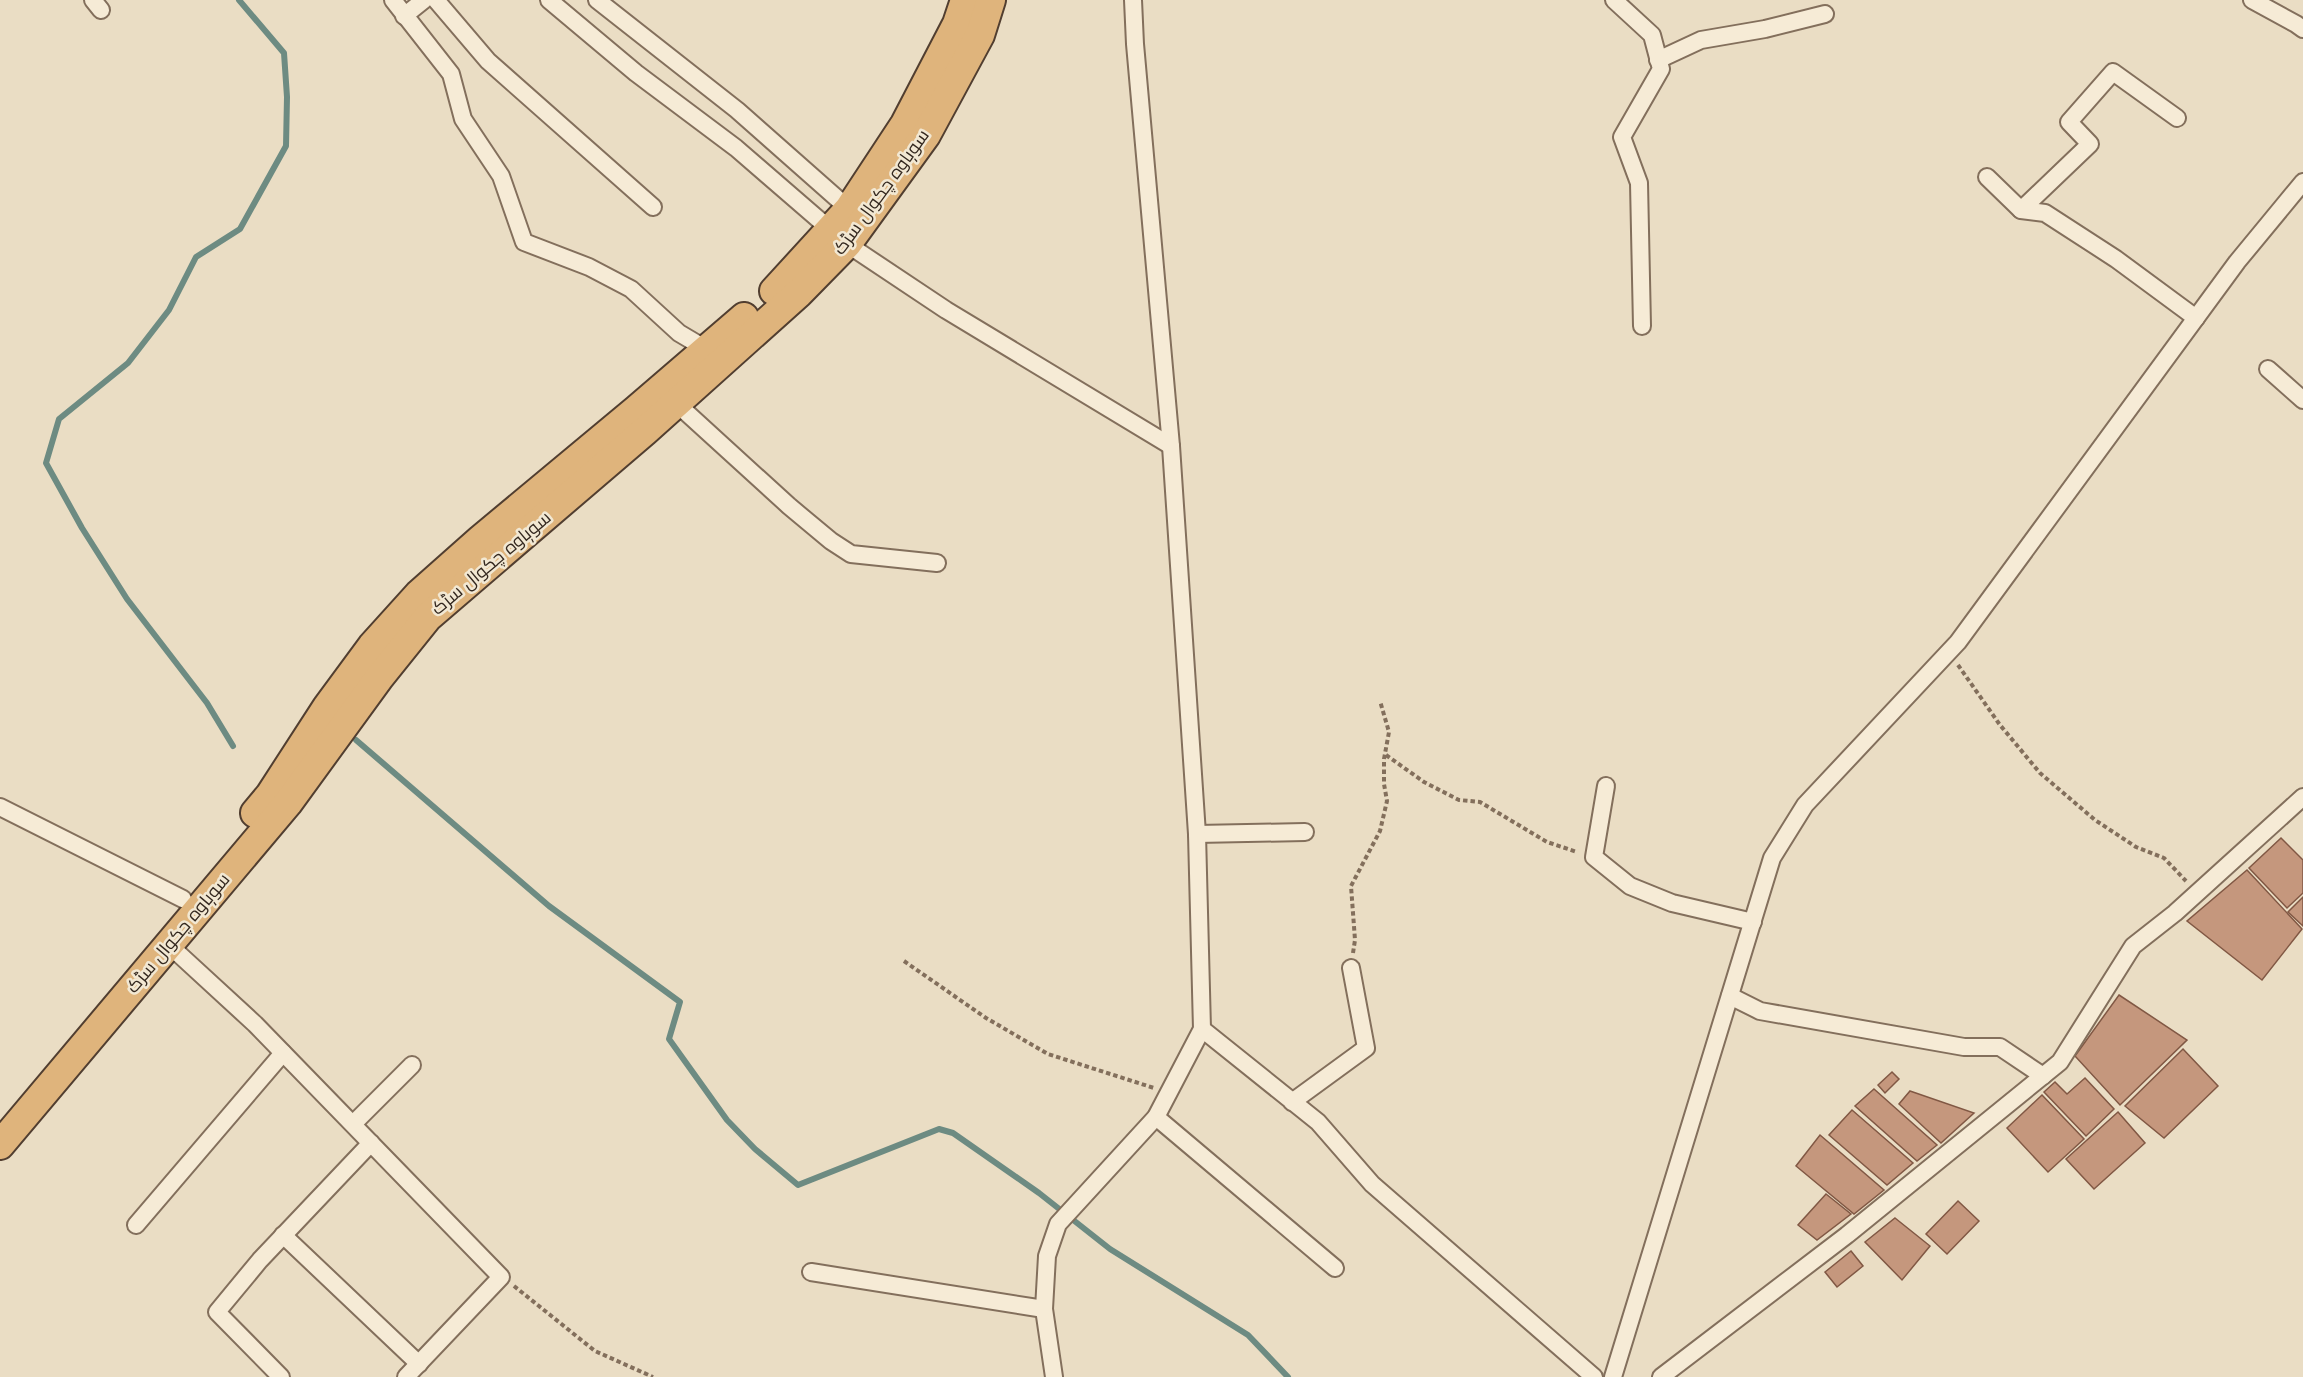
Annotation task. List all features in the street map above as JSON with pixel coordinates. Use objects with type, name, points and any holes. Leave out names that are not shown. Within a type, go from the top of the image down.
[{"type":"highway","points":[[0,1114],[270,795],[327,707],[372,646],[419,594],[838,237],[849,209],[906,124],[957,24],[965,0]]},
{"type":"highway","name":"سوہاوہ چکوال سڑک","points":[[0,1145],[288,803],[379,678],[428,617],[676,403],[799,293],[838,237],[926,135],[980,34],[991,0]]},
{"type":"street","points":[[393,0],[451,74],[463,119],[501,176],[524,242],[589,267],[632,289],[679,333],[706,349]]},
{"type":"street","points":[[404,16],[424,0]]},
{"type":"street","points":[[436,0],[488,60],[653,207]]},
{"type":"street","points":[[549,0],[636,73],[736,148],[838,237],[946,310],[1171,446]]},
{"type":"street","points":[[597,0],[736,110],[849,209]]},
{"type":"street","points":[[1054,1377],[1044,1309],[1047,1256],[1058,1224],[1156,1117],[1202,1029],[1197,834],[1171,446],[1133,0]]},
{"type":"street","points":[[1614,0],[1652,35],[1661,69],[1622,137],[1639,183],[1642,326]]},
{"type":"street","points":[[2252,0],[2303,29]]},
{"type":"street","points":[[1658,60],[1701,40],[1765,29],[1825,14]]},
{"type":"street","points":[[2021,210],[2090,144],[2069,122],[2113,72],[2177,118]]},
{"type":"street","points":[[1987,177],[2021,210],[2045,213],[2116,259],[2196,318]]},
{"type":"street","points":[[1613,1377],[1772,858],[1805,805],[1958,642],[2238,262],[2303,182]]},
{"type":"street","points":[[2268,369],[2303,400]]},
{"type":"street","points":[[676,403],[789,506],[831,541],[851,554],[937,563]]},
{"type":"street","points":[[1606,786],[1594,857],[1630,886],[1672,903],[1753,922]]},
{"type":"street","points":[[1661,1377],[1847,1235],[2060,1062],[2133,946],[2197,893],[2303,797]]},
{"type":"street","points":[[0,807],[183,899]]},
{"type":"street","points":[[1197,834],[1305,832]]},
{"type":"street","points":[[168,944],[283,1053],[501,1277],[406,1377]]},
{"type":"street","points":[[1292,1102],[1366,1048],[1351,968]]},
{"type":"street","points":[[1730,996],[1760,1011],[1965,1047],[2000,1047],[2043,1076]]},
{"type":"street","points":[[1202,1029],[1318,1122],[1372,1184],[1594,1377]]},
{"type":"street","points":[[136,1225],[283,1053]]},
{"type":"street","points":[[353,1124],[412,1065]]},
{"type":"street","points":[[1156,1117],[1335,1268]]},
{"type":"street","points":[[281,1377],[217,1312],[260,1260],[371,1143]]},
{"type":"street","points":[[283,1235],[419,1364]]},
{"type":"street","points":[[811,1272],[1044,1309]]},
{"type":"path","points":[[1948,652],[2000,725],[2040,773],[2095,820],[2136,847],[2164,858],[2197,893]]},
{"type":"path","points":[[1351,968],[1355,940],[1351,885],[1380,831],[1387,801],[1384,784],[1385,754],[1389,732],[1380,701]]},
{"type":"path","points":[[1385,754],[1424,782],[1459,800],[1480,802],[1547,842],[1594,857]]},
{"type":"path","points":[[904,961],[986,1018],[1048,1054],[1170,1093]]},
{"type":"path","points":[[501,1277],[528,1295],[595,1351],[653,1377]]},
{"type":"building","points":[[2281,838],[2303,860],[2303,893],[2287,908],[2249,868]]},
{"type":"building","points":[[2247,870],[2302,929],[2262,980],[2187,921]]},
{"type":"building","points":[[2303,897],[2303,926],[2288,912]]},
{"type":"building","points":[[2119,995],[2187,1040],[2120,1105],[2075,1056]]},
{"type":"building","points":[[2183,1049],[2218,1086],[2164,1138],[2125,1106]]},
{"type":"building","points":[[1892,1072],[1899,1079],[1885,1093],[1878,1085]]},
{"type":"building","points":[[2085,1078],[2114,1109],[2086,1136],[2044,1092],[2055,1082],[2067,1094]]},
{"type":"building","points":[[1874,1089],[1937,1145],[1917,1161],[1855,1106]]},
{"type":"building","points":[[1910,1091],[1974,1113],[1941,1143],[1899,1104]]},
{"type":"building","points":[[2042,1095],[2084,1139],[2048,1172],[2007,1128]]},
{"type":"building","points":[[1852,1110],[1913,1163],[1887,1185],[1829,1135]]},
{"type":"building","points":[[2118,1112],[2145,1143],[2094,1189],[2066,1159]]},
{"type":"building","points":[[1820,1135],[1884,1190],[1854,1214],[1796,1166]]},
{"type":"building","points":[[1826,1194],[1851,1214],[1817,1240],[1798,1225]]},
{"type":"building","points":[[1958,1201],[1979,1221],[1947,1254],[1926,1234]]},
{"type":"building","points":[[1895,1218],[1930,1246],[1902,1280],[1865,1242]]},
{"type":"building","points":[[1851,1251],[1863,1266],[1837,1287],[1825,1272]]},
{"type":"waterway","points":[[233,746],[207,703],[127,599],[82,528],[46,463],[59,419],[128,363],[169,310],[196,257],[240,229],[286,146],[287,97],[284,53],[239,0]]},
{"type":"waterway","points":[[356,740],[549,906],[680,1002],[669,1039],[727,1120],[755,1149],[798,1185],[939,1129],[953,1133],[1039,1193],[1110,1249],[1248,1335],[1288,1377]]}]
